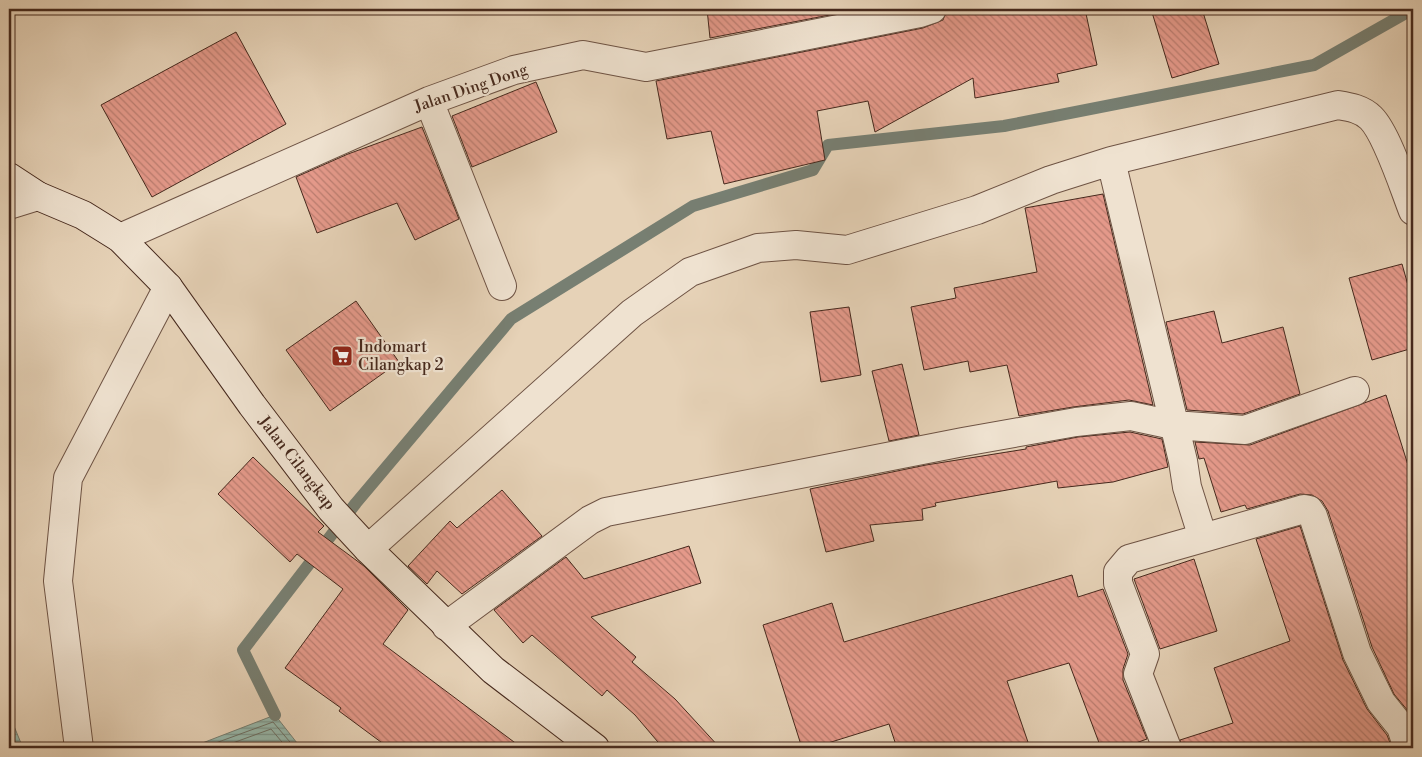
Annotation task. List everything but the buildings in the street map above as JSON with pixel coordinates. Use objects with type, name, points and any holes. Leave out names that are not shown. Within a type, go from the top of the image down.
[{"type":"street","name":"Jalan Ding Dong","points":[[120,238],[429,101],[514,70],[584,55],[646,67],[920,13],[932,9]]},
{"type":"street","points":[[429,101],[502,286]]},
{"type":"street","points":[[360,540],[632,313],[690,272],[758,248],[796,245],[847,250],[977,210],[1051,180],[1112,161],[1338,105],[1354,108],[1371,118],[1381,134],[1413,211]]},
{"type":"street","points":[[1112,161],[1187,487],[1204,538]]},
{"type":"street","name":"Jalan Cilangkap","points":[[9,177],[38,196],[83,215],[120,238],[168,287],[252,404],[331,509],[446,626],[493,670],[595,748]]},
{"type":"street","points":[[9,205],[38,196]]},
{"type":"street","points":[[79,748],[58,581],[68,478],[168,287]]},
{"type":"street","points":[[446,626],[583,526],[606,512],[1067,424],[1130,416],[1174,425],[1245,430],[1355,391]]},
{"type":"street","points":[[1167,748],[1138,674],[1145,654],[1118,583],[1118,572],[1129,559],[1304,509],[1309,510],[1313,516],[1357,653],[1381,702],[1401,727],[1408,748]]},
{"type":"water","points":[[9,714],[23,748],[9,748]]},
{"type":"water","points":[[275,715],[301,748],[192,747]]},
{"type":"waterway","points":[[275,715],[243,650],[356,503],[511,319],[693,206],[813,170],[828,145],[1004,126],[1314,65],[1413,9]]},
{"type":"place","name":"Indomart Cilangkap 2","points":[[342,356]]}]
